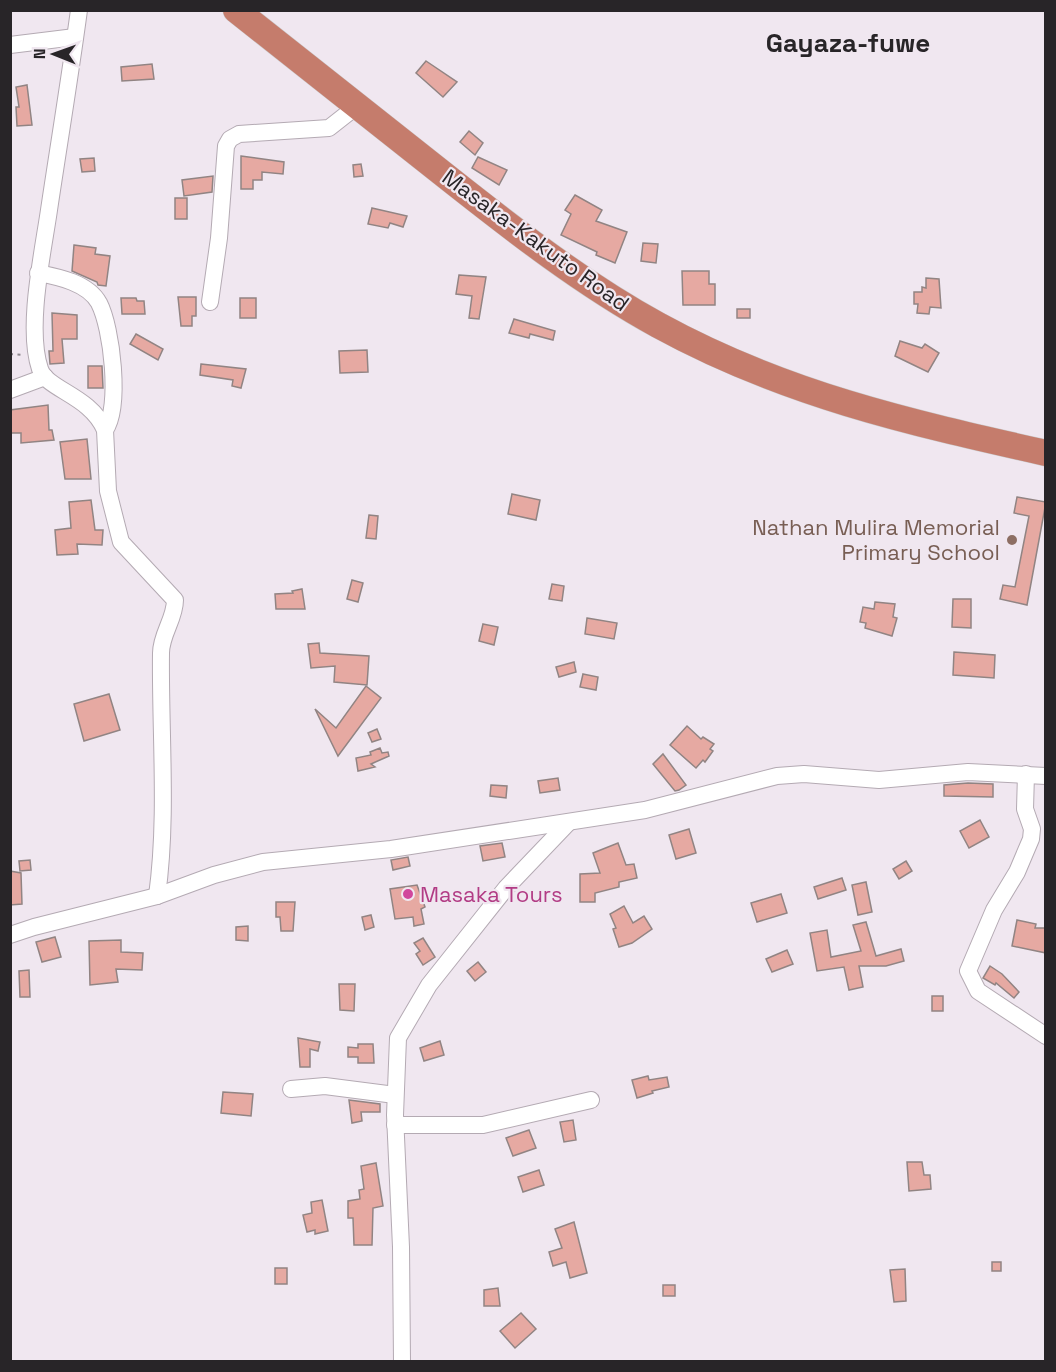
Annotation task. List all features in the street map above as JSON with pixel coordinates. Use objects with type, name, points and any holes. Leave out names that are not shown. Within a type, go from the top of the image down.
[{"type":"highway","name":"Masaka-Kakuto Road","points":[[236,10],[568,268],[659,325],[766,375],[823,398],[892,418],[1046,453]]},
{"type":"street","points":[[79,10],[38,273],[36,327],[40,369],[45,377],[90,407],[105,430],[108,490],[121,542],[176,600],[161,645],[160,750],[164,832],[157,896]]},
{"type":"street","points":[[10,45],[75,37]]},
{"type":"street","points":[[210,302],[219,238],[226,146],[230,139],[239,134],[329,128],[357,106]]},
{"type":"street","points":[[38,273],[57,276],[81,286],[99,303],[111,352],[113,383],[112,417],[105,430]]},
{"type":"street","points":[[10,390],[45,377]]},
{"type":"street","points":[[10,935],[157,896],[214,875],[264,862],[410,847],[502,830],[645,810],[777,776],[804,774],[879,780],[968,772],[1046,776]]},
{"type":"street","points":[[1026,774],[1025,809],[1032,829],[1031,839],[1017,872],[994,910],[969,971],[970,979],[978,991],[1046,1036]]},
{"type":"street","points":[[402,1362],[401,1247],[395,1125],[398,1038],[414,1008],[506,888],[569,822]]},
{"type":"street","points":[[291,1089],[326,1086],[395,1095]]},
{"type":"street","points":[[395,1125],[483,1125],[591,1101]]},
{"type":"building","points":[[426,61],[457,82],[443,97],[416,73]]},
{"type":"building","points":[[152,64],[154,79],[122,81],[121,67]]},
{"type":"building","points":[[27,85],[32,125],[17,126],[16,107],[19,107],[16,87]]},
{"type":"building","points":[[469,131],[483,143],[475,155],[460,142]]},
{"type":"building","points":[[241,156],[284,162],[283,174],[262,172],[262,180],[253,180],[253,189],[241,189]]},
{"type":"building","points":[[478,157],[507,170],[499,185],[472,168]]},
{"type":"building","points":[[94,158],[95,171],[82,172],[80,159]]},
{"type":"building","points":[[361,164],[363,176],[354,177],[353,165]]},
{"type":"building","points":[[213,176],[212,192],[184,196],[182,180]]},
{"type":"building","points":[[575,195],[602,210],[596,221],[627,232],[615,263],[561,235],[571,214],[565,210]]},
{"type":"building","points":[[175,198],[187,198],[187,219],[175,219]]},
{"type":"building","points":[[372,208],[407,216],[403,227],[390,223],[388,228],[368,224]]},
{"type":"building","points":[[643,243],[658,244],[656,263],[641,261]]},
{"type":"building","points":[[74,245],[96,248],[95,254],[110,256],[106,286],[98,285],[97,282],[72,271]]},
{"type":"building","points":[[682,271],[709,271],[709,284],[715,284],[715,305],[683,305]]},
{"type":"building","points":[[459,275],[486,277],[479,319],[469,318],[472,296],[456,294]]},
{"type":"building","points":[[926,278],[939,279],[941,308],[930,307],[929,314],[917,313],[918,304],[914,304],[914,292],[922,292],[922,287],[926,288]]},
{"type":"building","points":[[178,297],[196,297],[196,316],[192,316],[192,326],[181,326]]},
{"type":"building","points":[[121,298],[136,298],[137,301],[144,301],[145,314],[122,314]]},
{"type":"building","points":[[240,298],[256,298],[256,318],[240,318]]},
{"type":"building","points":[[737,309],[750,309],[750,318],[737,318]]},
{"type":"building","points":[[52,313],[77,315],[77,339],[62,339],[64,363],[50,364],[49,351],[53,351]]},
{"type":"building","points":[[514,319],[555,331],[553,340],[530,334],[529,338],[509,333]]},
{"type":"building","points":[[136,334],[163,349],[158,360],[130,344]]},
{"type":"building","points":[[900,341],[922,348],[925,344],[939,353],[928,372],[895,356]]},
{"type":"building","points":[[367,350],[368,372],[340,373],[339,351]]},
{"type":"building","points":[[201,364],[246,369],[241,388],[232,386],[233,380],[200,375]]},
{"type":"building","points":[[88,366],[102,366],[103,388],[88,388]]},
{"type":"building","points":[[48,405],[49,430],[52,430],[54,440],[21,443],[21,433],[10,433],[10,410]]},
{"type":"building","points":[[87,439],[91,479],[65,479],[60,442]]},
{"type":"building","points":[[512,494],[540,500],[536,520],[508,514]]},
{"type":"building","points":[[1017,497],[1046,502],[1027,605],[1000,599],[1003,585],[1015,587],[1029,516],[1014,513]]},
{"type":"building","points":[[91,500],[95,530],[103,530],[102,545],[77,544],[78,554],[57,555],[55,530],[71,528],[69,502]]},
{"type":"building","points":[[369,515],[378,516],[376,539],[366,538]]},
{"type":"building","points":[[352,580],[363,583],[358,602],[347,599]]},
{"type":"building","points":[[552,584],[564,586],[562,601],[549,599]]},
{"type":"building","points":[[302,589],[305,609],[276,609],[275,594],[293,593],[292,591]]},
{"type":"building","points":[[953,599],[971,599],[971,628],[952,627]]},
{"type":"building","points":[[875,602],[895,604],[893,617],[897,618],[892,636],[865,628],[866,623],[860,622],[863,607],[874,609]]},
{"type":"building","points":[[587,618],[617,623],[614,639],[585,634]]},
{"type":"building","points":[[483,624],[498,627],[494,645],[479,641]]},
{"type":"building","points":[[319,643],[320,653],[369,656],[367,685],[334,682],[335,666],[311,668],[308,644]]},
{"type":"building","points":[[954,652],[995,655],[994,678],[953,675]]},
{"type":"building","points":[[574,662],[576,672],[559,677],[556,667]]},
{"type":"building","points":[[583,674],[598,677],[596,690],[580,687]]},
{"type":"building","points":[[366,686],[381,698],[338,756],[315,709],[336,728]]},
{"type":"building","points":[[109,694],[120,730],[84,741],[74,704]]},
{"type":"building","points":[[687,726],[701,739],[703,737],[714,744],[710,749],[713,751],[705,762],[703,760],[696,768],[670,745]]},
{"type":"building","points":[[377,729],[381,739],[372,742],[368,733]]},
{"type":"building","points":[[380,748],[382,753],[388,752],[389,756],[371,764],[375,767],[358,771],[356,758],[371,755],[370,752]]},
{"type":"building","points":[[663,754],[686,785],[679,790],[675,791],[653,764]]},
{"type":"building","points":[[558,778],[560,790],[540,793],[538,781]]},
{"type":"building","points":[[993,784],[993,797],[944,796],[944,785]]},
{"type":"building","points":[[491,785],[507,786],[506,798],[490,796]]},
{"type":"building","points":[[980,820],[989,837],[969,848],[960,831]]},
{"type":"building","points":[[689,829],[696,853],[676,859],[669,835]]},
{"type":"building","points":[[502,843],[505,857],[483,861],[480,846]]},
{"type":"building","points":[[618,843],[626,865],[634,864],[637,878],[619,882],[619,887],[595,893],[595,902],[580,902],[580,874],[600,873],[593,853]]},
{"type":"building","points":[[408,857],[410,866],[393,870],[391,860]]},
{"type":"building","points":[[30,860],[31,870],[20,871],[19,861]]},
{"type":"building","points":[[906,861],[912,871],[899,879],[893,869]]},
{"type":"building","points":[[10,871],[21,873],[22,904],[10,905]]},
{"type":"building","points":[[842,878],[846,890],[818,899],[814,887]]},
{"type":"building","points":[[866,882],[872,912],[858,915],[852,885]]},
{"type":"building","points":[[417,885],[425,907],[421,909],[424,924],[414,926],[413,917],[395,919],[390,889]]},
{"type":"building","points":[[781,894],[787,913],[757,922],[751,903]]},
{"type":"building","points":[[276,902],[295,902],[293,931],[281,931],[280,917],[276,917]]},
{"type":"building","points":[[624,906],[633,923],[644,916],[652,929],[632,943],[619,947],[613,929],[616,928],[610,914]]},
{"type":"building","points":[[371,915],[374,927],[365,930],[362,917]]},
{"type":"building","points":[[1017,920],[1036,924],[1035,928],[1046,928],[1046,953],[1012,946]]},
{"type":"building","points":[[866,922],[876,956],[901,949],[904,961],[886,966],[859,966],[863,987],[849,990],[844,967],[817,971],[810,933],[827,930],[831,957],[861,951],[853,925]]},
{"type":"building","points":[[248,926],[248,941],[236,940],[236,927]]},
{"type":"building","points":[[55,937],[61,957],[42,962],[36,942]]},
{"type":"building","points":[[423,938],[435,957],[423,965],[416,954],[420,951],[414,943]]},
{"type":"building","points":[[121,940],[121,952],[143,953],[142,970],[116,969],[118,982],[90,985],[89,941]]},
{"type":"building","points":[[787,950],[793,964],[772,972],[766,959]]},
{"type":"building","points":[[478,962],[486,972],[475,981],[467,971]]},
{"type":"building","points":[[990,966],[1002,974],[1019,992],[1014,998],[996,983],[995,985],[983,978]]},
{"type":"building","points":[[29,970],[30,997],[20,997],[19,971]]},
{"type":"building","points":[[339,984],[355,984],[354,1011],[340,1010]]},
{"type":"building","points":[[932,996],[943,996],[943,1011],[932,1011]]},
{"type":"building","points":[[298,1038],[320,1042],[318,1051],[310,1049],[310,1067],[300,1067]]},
{"type":"building","points":[[440,1041],[444,1055],[424,1061],[420,1048]]},
{"type":"building","points":[[358,1044],[373,1044],[374,1063],[358,1063],[358,1057],[348,1057],[348,1047],[358,1048]]},
{"type":"building","points":[[648,1076],[649,1080],[667,1077],[669,1087],[637,1098],[632,1080]]},
{"type":"building","points":[[223,1092],[253,1094],[251,1116],[221,1113]]},
{"type":"building","points":[[349,1100],[380,1104],[380,1112],[361,1112],[362,1121],[352,1123]]},
{"type":"building","points":[[573,1120],[576,1140],[564,1142],[560,1122]]},
{"type":"building","points":[[529,1130],[536,1148],[513,1156],[506,1138]]},
{"type":"building","points":[[907,1162],[922,1162],[924,1175],[930,1175],[931,1189],[909,1191]]},
{"type":"building","points":[[376,1163],[383,1206],[373,1208],[372,1245],[354,1245],[353,1218],[348,1218],[348,1201],[360,1199],[359,1190],[364,1189],[361,1166]]},
{"type":"building","points":[[539,1170],[544,1185],[523,1192],[518,1177]]},
{"type":"building","points":[[322,1200],[328,1231],[315,1234],[315,1230],[307,1232],[303,1215],[312,1213],[311,1202]]},
{"type":"building","points":[[574,1222],[587,1273],[570,1278],[566,1262],[553,1266],[549,1252],[562,1248],[555,1229]]},
{"type":"building","points":[[992,1262],[1001,1262],[1001,1271],[992,1271]]},
{"type":"building","points":[[275,1268],[287,1268],[287,1284],[275,1284]]},
{"type":"building","points":[[905,1269],[906,1301],[894,1302],[890,1270]]},
{"type":"building","points":[[663,1285],[675,1285],[675,1296],[663,1296]]},
{"type":"building","points":[[498,1288],[500,1306],[484,1306],[484,1290]]},
{"type":"building","points":[[521,1313],[536,1329],[515,1348],[500,1331]]},
{"type":"place","name":"Nathan Mulira Memorial Primary School","points":[[1012,540]]},
{"type":"place","name":"Masaka Tours","points":[[408,894]]},
{"type":"district","name":"Gayaza-fuwe","points":[[848,43]]}]
